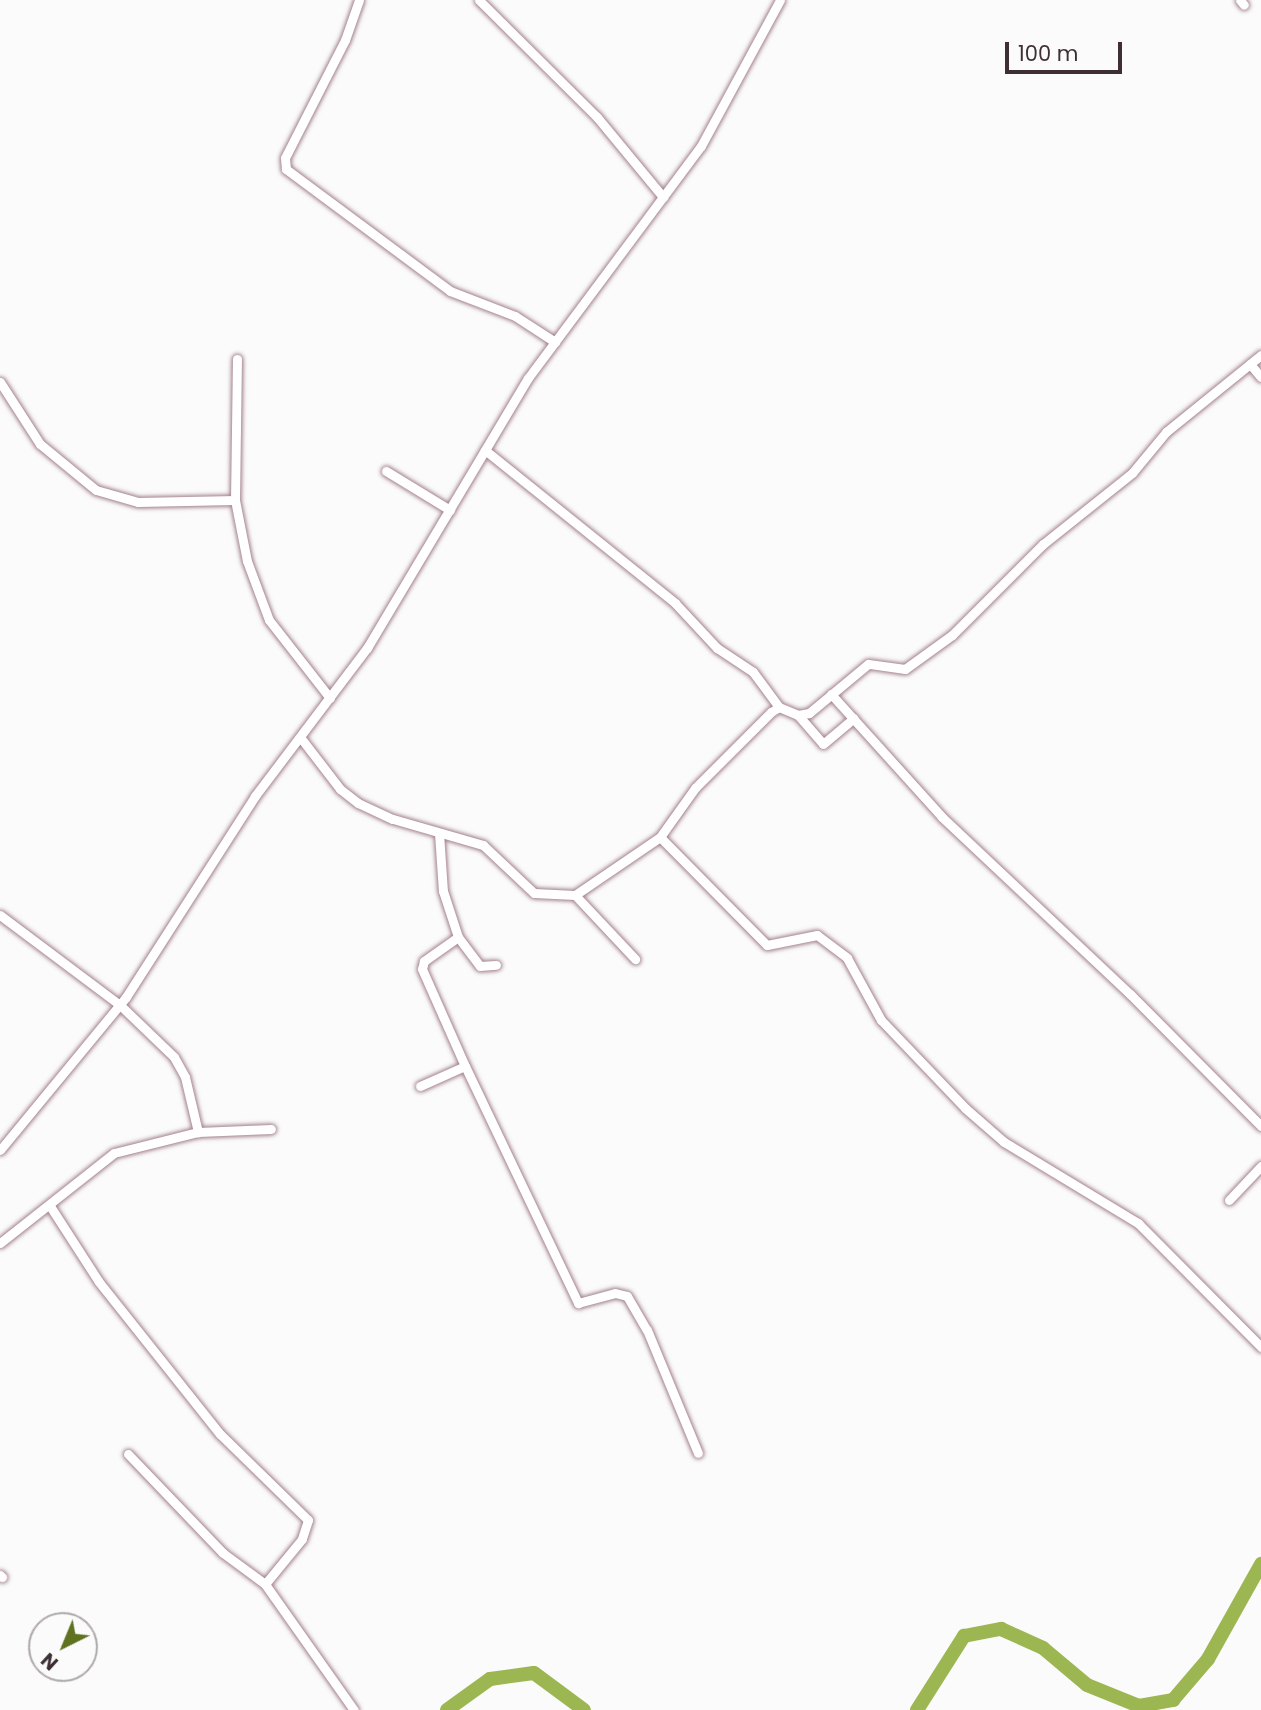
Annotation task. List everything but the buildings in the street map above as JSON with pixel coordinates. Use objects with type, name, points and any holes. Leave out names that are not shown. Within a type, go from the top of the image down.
[{"type":"street","points":[[359,0],[345,40],[285,158],[286,169],[363,224],[400,258],[450,291],[515,316],[555,342]]},
{"type":"street","points":[[479,0],[597,117],[663,197]]},
{"type":"street","points":[[0,1150],[120,1005],[256,796],[367,648],[485,450],[555,342],[701,146],[780,0]]},
{"type":"street","points":[[798,715],[809,713],[868,664],[905,669],[951,635],[1043,544],[1132,472],[1166,432],[1261,355]]},
{"type":"street","points":[[237,359],[236,500],[247,561],[269,620],[330,698]]},
{"type":"street","points":[[1250,364],[1261,377]]},
{"type":"street","points":[[0,382],[40,444],[96,490],[138,502],[236,500]]},
{"type":"street","points":[[485,450],[675,603],[717,648],[753,672],[779,707],[798,715],[822,744],[854,718]]},
{"type":"street","points":[[386,471],[450,510]]},
{"type":"street","points":[[831,694],[942,817],[1130,994],[1261,1126]]},
{"type":"street","points":[[300,737],[340,789],[358,803],[439,833],[483,845],[534,893],[575,895],[660,837],[695,788],[779,707]]},
{"type":"street","points":[[439,833],[443,891],[458,937],[472,960],[480,966],[496,965]]},
{"type":"street","points":[[660,837],[767,946],[817,934],[847,958],[881,1020],[965,1108],[1004,1142],[1138,1223],[1261,1347]]},
{"type":"street","points":[[575,895],[635,959]]},
{"type":"street","points":[[0,915],[120,1005],[174,1057],[185,1077],[198,1132]]},
{"type":"street","points":[[458,937],[424,961],[422,969],[465,1066],[578,1303],[615,1293],[627,1296],[647,1330],[698,1453]]},
{"type":"street","points":[[420,1086],[465,1066]]},
{"type":"street","points":[[0,1243],[114,1153],[198,1132],[271,1129]]},
{"type":"street","points":[[1229,1200],[1261,1166]]},
{"type":"street","points":[[50,1206],[99,1282],[220,1434],[295,1502],[308,1520],[302,1539],[265,1584]]},
{"type":"street","points":[[128,1454],[223,1553],[265,1584],[354,1710]]},
{"type":"waterway","points":[[917,1710],[964,1636],[1001,1629],[1043,1648],[1087,1685],[1139,1706],[1173,1700],[1208,1659],[1261,1564]]},
{"type":"waterway","points":[[447,1710],[490,1679],[534,1673],[584,1710]]}]
